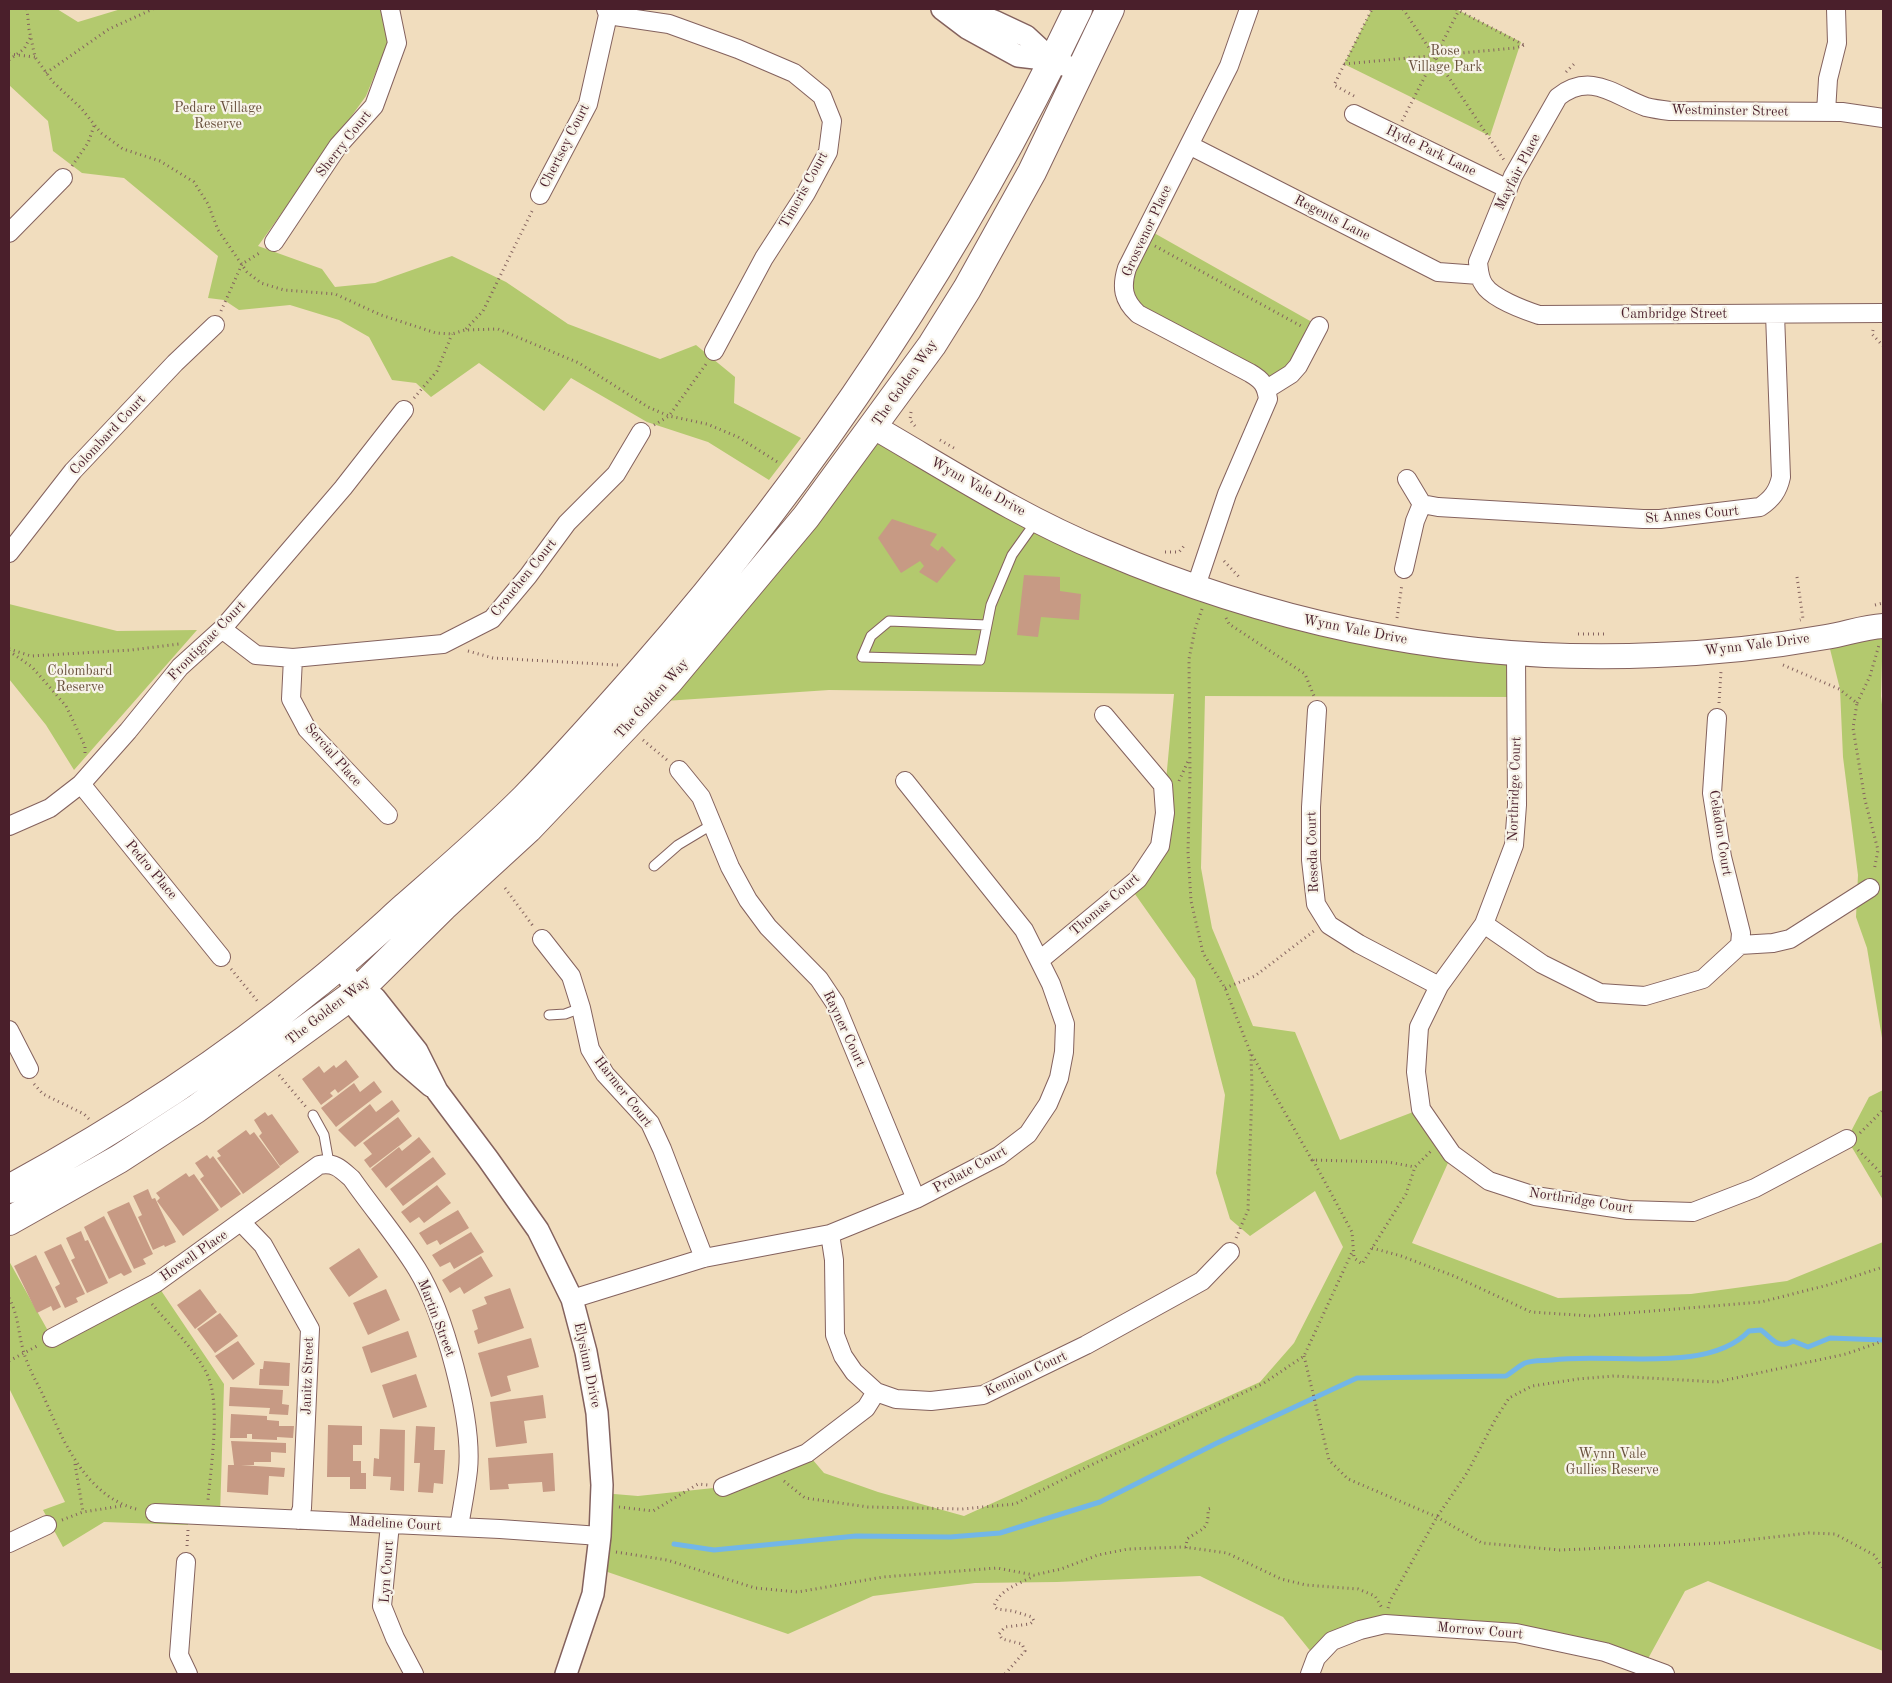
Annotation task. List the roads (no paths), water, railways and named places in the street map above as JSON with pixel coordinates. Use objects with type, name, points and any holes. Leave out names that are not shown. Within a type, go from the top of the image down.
[{"type":"main road","name":"The Golden Way","points":[[9,1189],[102,1135],[156,1100],[312,988],[476,845],[567,754],[671,637],[750,541],[827,438],[864,384],[979,202],[1078,9]]},
{"type":"main road","name":"The Golden Way","points":[[12,1217],[119,1159],[196,1109],[358,991],[443,907],[528,829],[628,726],[764,571],[874,427],[932,345],[967,289],[1032,172],[1110,9]]},
{"type":"main road","points":[[827,438],[851,430],[874,427],[866,406],[864,384]]},
{"type":"main road","name":"Wynn Vale Drive","points":[[874,427],[976,488],[1102,551],[1272,612],[1339,629],[1400,640],[1516,655],[1600,657],[1722,651],[1880,629]]},
{"type":"street","name":"Sherry Court","points":[[274,242],[338,146],[374,106],[397,43],[390,9]]},
{"type":"street","points":[[942,9],[967,28],[1018,56],[1052,60],[1080,71]]},
{"type":"street","points":[[962,9],[1026,36],[1052,60]]},
{"type":"street","name":"Grosvenor Place","points":[[1248,9],[1229,66],[1127,268],[1123,282],[1124,294],[1138,314],[1250,373],[1262,381],[1267,389]]},
{"type":"street","points":[[1826,112],[1828,79],[1836,42],[1836,9]]},
{"type":"street","name":"Chertsey Court","points":[[540,195],[588,104],[607,12]]},
{"type":"street","name":"Timcris Court","points":[[607,12],[669,24],[738,49],[794,73],[822,96],[832,121],[828,152],[806,193],[764,258],[714,351]]},
{"type":"street","name":"Westminster Street","points":[[1581,86],[1612,90],[1646,107],[1670,111],[1826,112],[1866,114],[1883,118]]},
{"type":"street","name":"Mayfair Place","points":[[1479,275],[1480,253],[1510,182],[1558,97],[1568,89],[1581,86]]},
{"type":"street","name":"Hyde Park Lane","points":[[1354,107],[1510,182]]},
{"type":"street","name":"Regents Lane","points":[[1189,145],[1438,272],[1479,275]]},
{"type":"street","points":[[9,233],[63,178]]},
{"type":"street","name":"Cambridge Street","points":[[1479,275],[1489,291],[1520,309],[1539,315],[1883,313]]},
{"type":"street","name":"St Annes Court","points":[[1422,504],[1643,520],[1660,520],[1760,507],[1772,498],[1779,487],[1781,477],[1776,314]]},
{"type":"street","name":"Colombard Court","points":[[9,553],[73,471],[215,325]]},
{"type":"street","points":[[1202,588],[1227,494],[1268,399],[1267,389],[1291,374],[1298,366],[1317,330]]},
{"type":"street","name":"Frontignac Court","points":[[9,826],[50,808],[84,780],[180,667],[216,635],[343,488],[404,410]]},
{"type":"street","name":"Crouchen Court","points":[[216,635],[256,655],[294,658],[443,644],[492,619],[528,576],[567,524],[616,474],[641,432]]},
{"type":"street","points":[[1404,569],[1414,526],[1422,504],[1407,479]]},
{"type":"street","name":"Northridge Court","points":[[1516,655],[1517,805],[1514,845],[1484,924],[1438,986],[1419,1027],[1416,1072],[1421,1109],[1442,1140],[1452,1154],[1489,1181],[1535,1196],[1628,1210],[1693,1212],[1755,1188],[1847,1139]]},
{"type":"street","name":"Sercial Place","points":[[294,658],[291,699],[307,729],[336,762],[388,815]]},
{"type":"street","name":"Reseda Court","points":[[1317,710],[1311,807],[1311,860],[1316,904],[1327,921],[1359,944],[1438,986]]},
{"type":"street","name":"Thomas Court","points":[[1040,960],[1138,879],[1160,846],[1165,813],[1163,784],[1104,715]]},
{"type":"street","name":"Celadon Court","points":[[1717,718],[1712,793],[1722,857],[1741,933],[1740,945]]},
{"type":"street","name":"Rayner Court","points":[[679,770],[701,797],[714,824],[730,867],[748,900],[768,927],[819,979],[835,1003],[916,1199]]},
{"type":"street","name":"Pedro Place","points":[[84,780],[221,957]]},
{"type":"street","name":"Prelate Court","points":[[572,1299],[704,1258],[830,1234],[916,1199],[999,1156],[1028,1134],[1048,1104],[1059,1078],[1064,1052],[1065,1024],[1060,1004],[1024,930],[905,781]]},
{"type":"street","points":[[1484,924],[1542,964],[1600,993],[1645,996],[1702,979],[1740,945],[1773,943],[1790,938],[1870,888]]},
{"type":"street","name":"Harmer Court","points":[[542,939],[571,976],[581,1008],[590,1049],[605,1074],[650,1123],[704,1258]]},
{"type":"street","name":"Elysium Drive","points":[[339,965],[358,991],[358,1010],[402,1062],[437,1091],[538,1230],[572,1299],[586,1352],[598,1413],[602,1505],[593,1594],[566,1674]]},
{"type":"street","points":[[9,1030],[30,1069]]},
{"type":"street","name":"Howell Place","points":[[52,1338],[142,1292],[319,1165],[329,1163]]},
{"type":"street","name":"Martin Street","points":[[329,1163],[340,1168],[352,1180],[417,1269],[429,1293],[446,1339],[452,1358],[468,1433],[468,1469],[459,1527]]},
{"type":"street","name":"Janitz Street","points":[[241,1222],[263,1245],[310,1329],[302,1508],[298,1520]]},
{"type":"street","name":"Kennion Court","points":[[830,1234],[834,1260],[835,1335],[843,1356],[854,1372],[876,1392],[896,1399],[931,1401],[983,1395],[1086,1345],[1202,1281],[1230,1252]]},
{"type":"street","points":[[723,1487],[807,1453],[866,1408],[876,1392]]},
{"type":"street","name":"Madeline Court","points":[[155,1513],[189,1520],[207,1516],[459,1527],[599,1543]]},
{"type":"street","name":"Lyn Court","points":[[390,1524],[382,1606],[395,1638],[414,1674]]},
{"type":"street","points":[[9,1543],[47,1525]]},
{"type":"street","points":[[186,1562],[179,1655],[188,1674]]},
{"type":"street","name":"Morrow Court","points":[[1310,1674],[1316,1658],[1332,1641],[1360,1630],[1385,1624],[1516,1633],[1605,1652],[1665,1674]]},
{"type":"lane","points":[[986,625],[889,621],[871,636],[862,657],[980,660],[991,605],[1012,555],[1037,520]]},
{"type":"lane","points":[[654,866],[678,845],[714,824]]},
{"type":"lane","points":[[549,1015],[565,1014],[581,1008]]},
{"type":"lane","points":[[313,1115],[324,1135],[329,1163]]},
{"type":"waterway","points":[[674,1544],[714,1550],[856,1536],[950,1537],[1000,1533],[1100,1502],[1217,1443],[1357,1378],[1506,1376],[1525,1363],[1535,1361],[1575,1358],[1656,1359],[1684,1357],[1709,1353],[1731,1345],[1749,1331],[1761,1330],[1779,1344],[1793,1341],[1808,1347],[1830,1338],[1883,1340]]},
{"type":"park label","name":"Rose Village Park","points":[[1445,59]]},
{"type":"park label","name":"Pedare Village Reserve","points":[[218,116]]},
{"type":"park label","name":"Colombard Reserve","points":[[80,680]]},
{"type":"park label","name":"Wynn Vale Gullies Reserve","points":[[1612,1462]]}]
